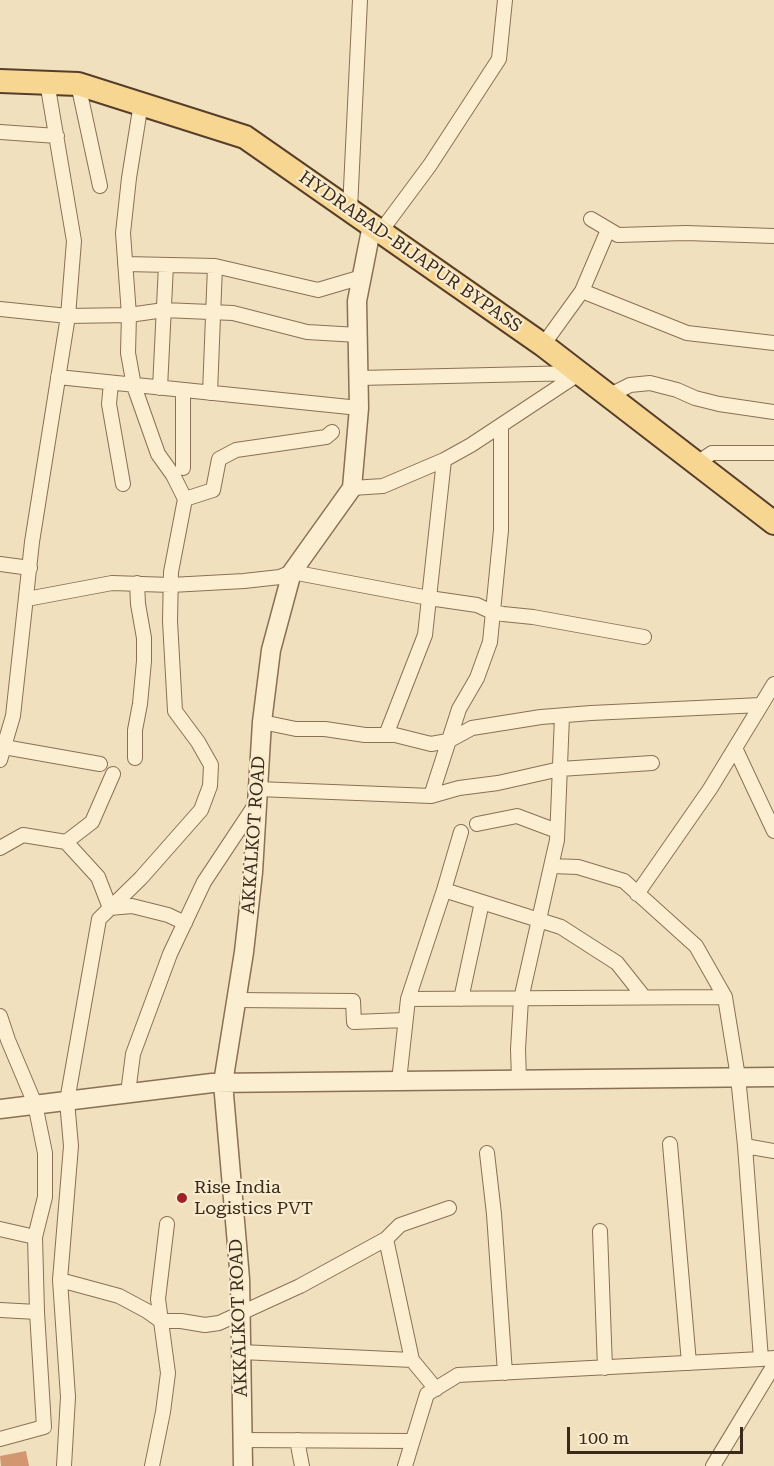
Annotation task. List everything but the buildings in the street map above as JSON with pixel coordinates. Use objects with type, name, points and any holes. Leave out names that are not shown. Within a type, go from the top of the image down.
[{"type":"main road","name":"HYDRABAD-BIJAPUR BYPASS","points":[[0,81],[78,84],[245,137],[543,345],[774,523]]},
{"type":"street","points":[[350,209],[360,0]]},
{"type":"street","points":[[504,0],[499,59],[429,165],[377,228],[357,301],[359,408],[352,488],[383,486],[444,460],[501,426],[580,372]]},
{"type":"street","points":[[47,82],[74,241],[68,316],[30,568],[13,716],[2,754],[100,764]]},
{"type":"street","points":[[78,84],[100,186]]},
{"type":"street","points":[[64,1466],[68,1397],[60,1280],[71,1146],[67,1101],[99,919],[141,878],[201,810],[210,786],[211,765],[198,742],[175,711],[170,621],[171,572],[185,499],[158,454],[134,386],[128,353],[129,315],[123,233],[141,103]]},
{"type":"street","points":[[0,132],[57,136]]},
{"type":"street","points":[[591,219],[618,235],[686,233],[774,236]]},
{"type":"street","points":[[543,345],[582,291],[608,230]]},
{"type":"street","points":[[125,264],[214,266],[318,290],[362,277]]},
{"type":"street","points":[[160,388],[166,265]]},
{"type":"street","points":[[210,393],[214,266]]},
{"type":"street","points":[[582,291],[687,333],[774,343]]},
{"type":"street","points":[[0,309],[68,316],[129,315],[164,310],[213,312],[254,317],[274,325],[307,333],[358,335]]},
{"type":"street","points":[[359,378],[580,372]]},
{"type":"street","points":[[58,377],[359,408]]},
{"type":"street","points":[[111,382],[109,404],[123,484]]},
{"type":"street","points":[[610,395],[630,385],[650,383],[719,404],[774,412]]},
{"type":"street","points":[[183,390],[183,468]]},
{"type":"street","points":[[431,796],[459,709],[477,678],[490,642],[501,530],[501,426]]},
{"type":"street","points":[[185,499],[213,490],[219,459],[236,450],[326,437],[332,432]]},
{"type":"street","points":[[697,463],[712,453],[774,453]]},
{"type":"street","points":[[386,735],[426,635],[444,460]]},
{"type":"street","name":"AKKALKOT ROAD","points":[[243,1466],[240,1280],[223,1083],[252,883],[262,722],[271,650],[292,572],[352,488]]},
{"type":"street","points":[[0,564],[30,568]]},
{"type":"street","points":[[27,599],[112,583],[171,585],[262,579],[280,577],[292,572],[429,598],[477,604],[492,612],[644,637]]},
{"type":"street","points":[[135,758],[135,730],[144,661],[144,638],[137,583]]},
{"type":"street","points":[[637,894],[710,789],[774,684]]},
{"type":"street","points":[[262,722],[296,729],[325,729],[365,735],[386,735],[431,744],[448,741],[472,728],[562,716],[761,705]]},
{"type":"street","points":[[519,1080],[521,999],[552,866],[557,831],[562,716]]},
{"type":"street","points":[[735,748],[774,831]]},
{"type":"street","points":[[129,1093],[133,1054],[152,1001],[185,923],[204,882],[258,796],[431,796],[459,788],[498,783],[560,770],[652,763]]},
{"type":"street","points":[[66,842],[92,822],[113,774]]},
{"type":"street","points":[[477,824],[517,816],[557,831]]},
{"type":"street","points":[[399,1081],[408,999],[461,832]]},
{"type":"street","points":[[0,848],[23,835],[66,842],[98,877],[110,908]]},
{"type":"street","points":[[552,866],[578,867],[624,881],[696,946],[725,997],[738,1077],[770,1361],[713,1466]]},
{"type":"street","points":[[444,890],[561,927],[617,963],[644,997]]},
{"type":"street","points":[[461,999],[482,902]]},
{"type":"street","points":[[110,908],[132,906],[168,915],[185,923]]},
{"type":"street","points":[[408,999],[725,997]]},
{"type":"street","points":[[236,1000],[353,1000],[354,1022],[405,1020]]},
{"type":"street","points":[[0,1016],[35,1104],[45,1153],[45,1197],[35,1236],[44,1427],[0,1439]]},
{"type":"street","points":[[0,1109],[223,1083],[774,1077]]},
{"type":"street","points":[[670,1144],[689,1363]]},
{"type":"street","points":[[745,1146],[774,1150]]},
{"type":"street","points":[[487,1153],[494,1215],[505,1373]]},
{"type":"street","points":[[60,1280],[119,1296],[161,1321],[181,1321],[205,1325],[219,1323],[300,1286],[386,1239],[400,1225],[449,1208]]},
{"type":"street","points":[[152,1466],[168,1373],[158,1299],[167,1224]]},
{"type":"street","points":[[0,1229],[35,1236]]},
{"type":"street","points":[[600,1231],[605,1368]]},
{"type":"street","points":[[386,1239],[412,1360],[436,1389]]},
{"type":"street","points":[[0,1310],[37,1312]]},
{"type":"street","points":[[241,1352],[412,1360]]},
{"type":"street","points":[[405,1466],[427,1395],[458,1375],[770,1361]]},
{"type":"street","points":[[242,1440],[412,1441]]},
{"type":"street","points":[[297,1440],[302,1466]]},
{"type":"place","name":"Rise India Logistics PVT","points":[[182,1198]]}]
